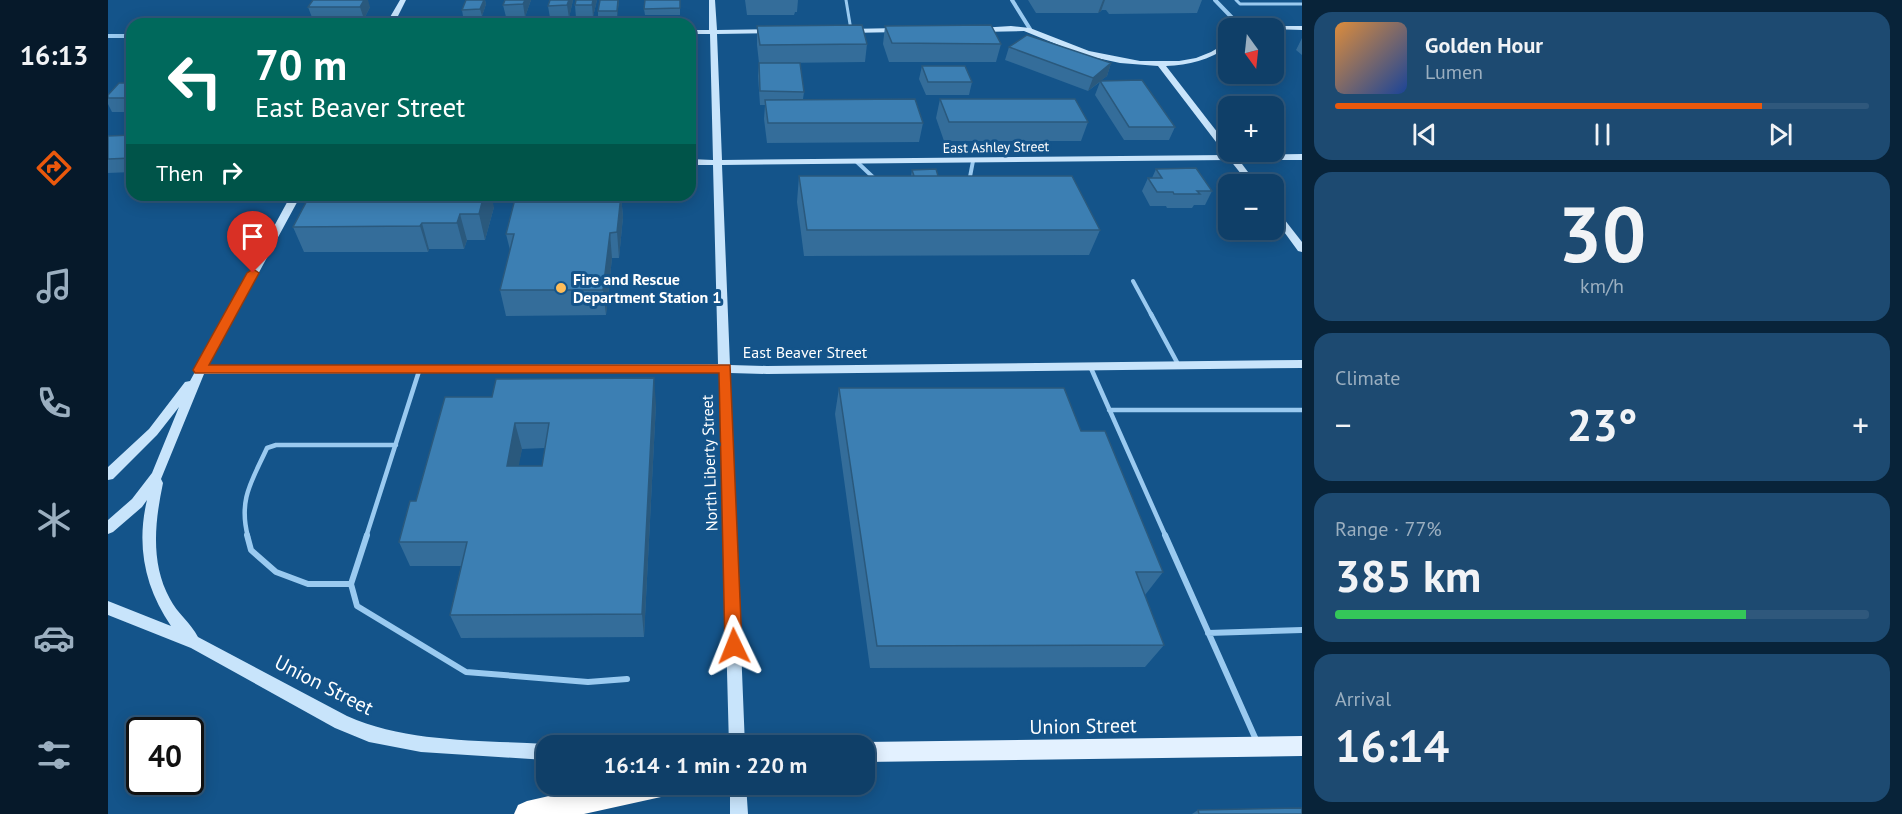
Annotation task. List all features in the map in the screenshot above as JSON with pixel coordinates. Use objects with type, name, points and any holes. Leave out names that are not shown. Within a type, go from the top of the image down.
[{"type":"highway","points":[[527,814],[612,795]]},
{"type":"main road","name":"Union Street","points":[[875,752],[1302,746]]},
{"type":"street","points":[[393,18],[403,0]]},
{"type":"street","name":"North Liberty Street","points":[[712,0],[737,735]]},
{"type":"street","points":[[1012,0],[1030,29]]},
{"type":"street","points":[[1215,0],[1232,18]]},
{"type":"street","points":[[1284,28],[1302,28]]},
{"type":"street","points":[[970,30],[1030,29],[1085,53],[1161,65],[1196,60],[1218,52]]},
{"type":"street","points":[[840,31],[910,30]]},
{"type":"street","points":[[696,32],[785,31]]},
{"type":"street","points":[[108,36],[126,36]]},
{"type":"street","points":[[1161,65],[1218,139]]},
{"type":"street","name":"East Ashley Street","points":[[1284,157],[1302,157]]},
{"type":"street","name":"East Ashley Street","points":[[696,162],[1218,158]]},
{"type":"street","points":[[1236,162],[1245,174]]},
{"type":"street","points":[[108,528],[144,495],[162,465],[200,370],[293,201]]},
{"type":"street","points":[[1284,225],[1302,249]]},
{"type":"street","name":"East Beaver Street","points":[[200,370],[1302,364]]},
{"type":"street","points":[[108,475],[153,432],[200,370]]},
{"type":"street","name":"Union Street","points":[[162,465],[148,523],[149,560],[156,587],[167,608],[196,643]]},
{"type":"street","name":"Union Street","points":[[108,608],[196,643],[341,722],[369,734],[421,744],[536,751]]},
{"type":"street","points":[[738,795],[739,814]]},
{"type":"lane","points":[[846,0],[851,31]]},
{"type":"lane","points":[[1236,0],[1240,4],[1302,4]]},
{"type":"lane","points":[[968,184],[973,161]]},
{"type":"lane","points":[[857,162],[881,183]]},
{"type":"lane","points":[[1133,282],[1179,366]]},
{"type":"lane","points":[[1090,366],[1259,746]]},
{"type":"lane","points":[[420,368],[351,584],[357,606],[466,672],[588,682],[627,679]]},
{"type":"lane","points":[[1109,410],[1302,410]]},
{"type":"lane","points":[[351,584],[309,584],[276,572],[251,550],[244,522],[244,500],[267,448],[276,445],[396,445]]},
{"type":"lane","points":[[1208,633],[1302,630]]},
{"type":"building","points":[[313,0],[364,0],[360,7],[308,7]]},
{"type":"building","points":[[466,0],[484,0],[480,9],[462,10]]},
{"type":"building","points":[[505,0],[525,0],[523,4],[503,5]]},
{"type":"building","points":[[550,0],[569,0],[567,5],[548,6]]},
{"type":"building","points":[[576,0],[593,0],[592,5],[575,5]]},
{"type":"building","points":[[600,0],[618,0],[617,11],[598,11]]},
{"type":"building","points":[[645,0],[680,0],[680,8],[644,9]]},
{"type":"building","points":[[862,25],[867,44],[760,45],[757,26]]},
{"type":"building","points":[[991,25],[1001,44],[892,43],[885,26]]},
{"type":"building","points":[[1027,35],[1111,63],[1093,78],[1009,47]]},
{"type":"building","points":[[759,63],[800,63],[804,92],[760,91]]},
{"type":"building","points":[[922,66],[965,66],[972,82],[928,82]]},
{"type":"building","points":[[1142,80],[1175,127],[1129,127],[1100,81]]},
{"type":"building","points":[[119,83],[126,83],[126,98],[108,98]]},
{"type":"building","points":[[915,99],[923,123],[768,123],[765,100]]},
{"type":"building","points":[[940,99],[1075,99],[1088,122],[949,122]]},
{"type":"building","points":[[126,135],[126,158],[108,159],[108,136]]},
{"type":"building","points":[[1196,168],[1212,191],[1197,191],[1200,194],[1157,192],[1148,178],[1162,178],[1156,169]]},
{"type":"building","points":[[936,169],[938,176],[914,176],[912,170]]},
{"type":"building","points":[[799,176],[1072,176],[1100,230],[807,230]]},
{"type":"building","points":[[307,201],[482,201],[479,214],[460,214],[457,223],[422,223],[420,226],[293,227]]},
{"type":"building","name":"Fire and Rescue Department Station 1","points":[[514,201],[620,201],[617,232],[610,233],[603,290],[500,290],[514,234],[506,234]]},
{"type":"building","points":[[654,378],[642,614],[450,615],[467,542],[399,542],[410,501],[416,501],[445,397],[492,397],[496,379]],"holes":[[[515,423],[549,423],[542,466],[507,466]]]},
{"type":"building","points":[[839,388],[1064,388],[1081,431],[1105,431],[1163,572],[1136,572],[1164,645],[877,646]]},
{"type":"building","points":[[1302,808],[1302,814],[1199,814],[1198,810]]},
{"type":"place","name":"Fire and Rescue Department Station 1","points":[[561,288]]},
{"type":"route","points":[[253,273],[200,370],[726,368],[734,646]]}]
